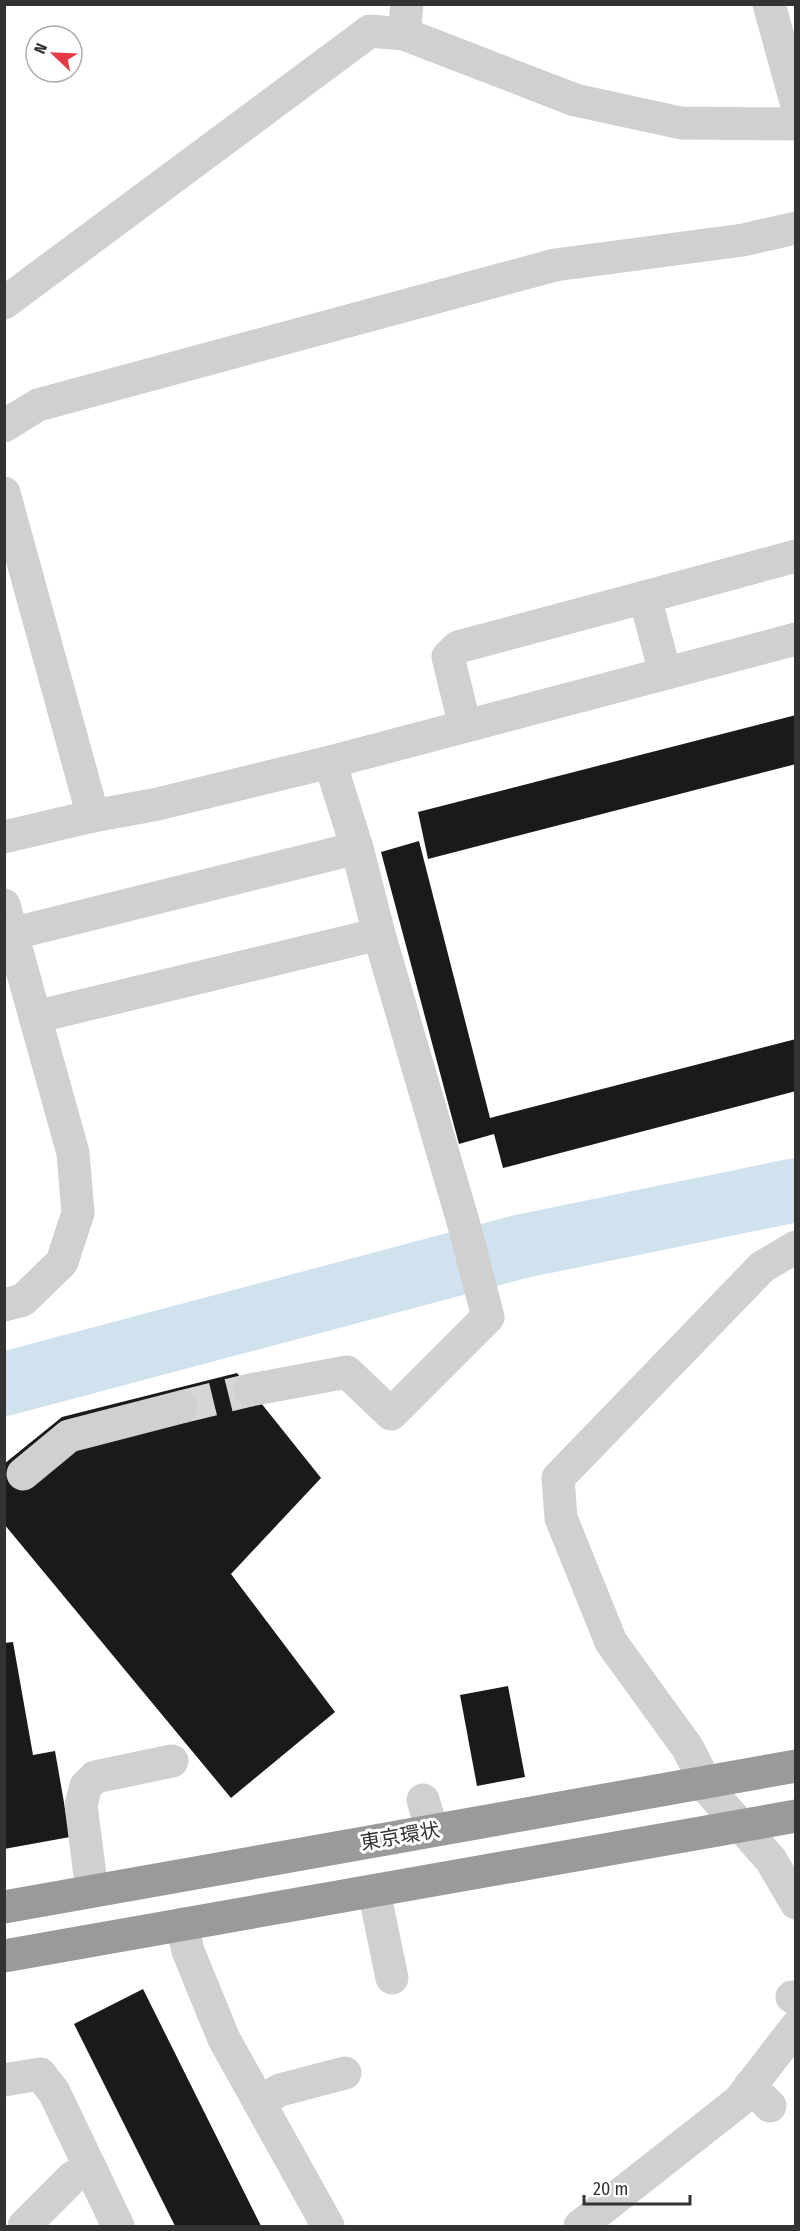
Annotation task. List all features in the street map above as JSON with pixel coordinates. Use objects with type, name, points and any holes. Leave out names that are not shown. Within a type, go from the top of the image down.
[{"type":"highway","name":"東京環状","points":[[4,1906],[92,1891],[428,1815],[702,1782],[795,1766]]},
{"type":"highway","points":[[4,1956],[795,1816]]},
{"type":"street","points":[[770,4],[795,102]]},
{"type":"street","points":[[4,303],[370,31],[406,19],[575,100],[681,123],[795,124]]},
{"type":"street","points":[[4,426],[38,405],[555,265],[743,240],[795,228]]},
{"type":"street","points":[[4,493],[93,816]]},
{"type":"street","points":[[465,726],[448,657],[458,647],[795,556]]},
{"type":"street","points":[[645,597],[665,673]]},
{"type":"street","points":[[4,837],[93,816],[158,804],[330,762],[795,639]]},
{"type":"street","points":[[250,1390],[347,1372],[391,1414],[488,1317],[464,1225],[379,934],[357,848],[330,762]]},
{"type":"street","points":[[4,1305],[23,1300],[62,1262],[78,1213],[73,1154],[8,919],[357,848]]},
{"type":"street","points":[[35,1017],[379,934]]},
{"type":"street","points":[[795,1247],[762,1267],[558,1478],[561,1518],[611,1642],[687,1747],[698,1768],[702,1782],[771,1860],[795,1903]]},
{"type":"street","points":[[23,1474],[69,1436],[181,1407]]},
{"type":"street","points":[[92,1891],[81,1805],[86,1786],[94,1777],[172,1761]]},
{"type":"street","points":[[374,1891],[392,1978]]},
{"type":"street","points":[[182,1924],[188,1951],[224,2039],[328,2226]]},
{"type":"street","points":[[580,2226],[739,2101],[760,2096],[794,2008]]},
{"type":"street","points":[[259,2102],[280,2090],[345,2073]]},
{"type":"street","points":[[4,2080],[40,2074],[54,2092],[117,2226]]},
{"type":"street","points":[[24,2226],[73,2177],[91,2169]]},
{"type":"building","points":[[796,715],[796,764],[428,859],[418,812]]},
{"type":"building","points":[[419,841],[490,1118],[796,1039],[796,1091],[503,1168],[494,1134],[459,1144],[381,852]]},
{"type":"building","points":[[237,1373],[321,1478],[231,1574],[335,1712],[231,1798],[4,1524],[4,1464],[62,1417]]},
{"type":"building","points":[[13,1642],[33,1755],[55,1751],[70,1837],[4,1849],[4,1643]]},
{"type":"building","points":[[508,1686],[525,1777],[477,1786],[460,1695]]},
{"type":"building","points":[[143,1989],[261,2226],[175,2226],[74,2024]]},
{"type":"waterway","points":[[4,1384],[523,1246],[796,1190]]},
{"type":"tunnel","points":[[181,1407],[250,1390]]}]
